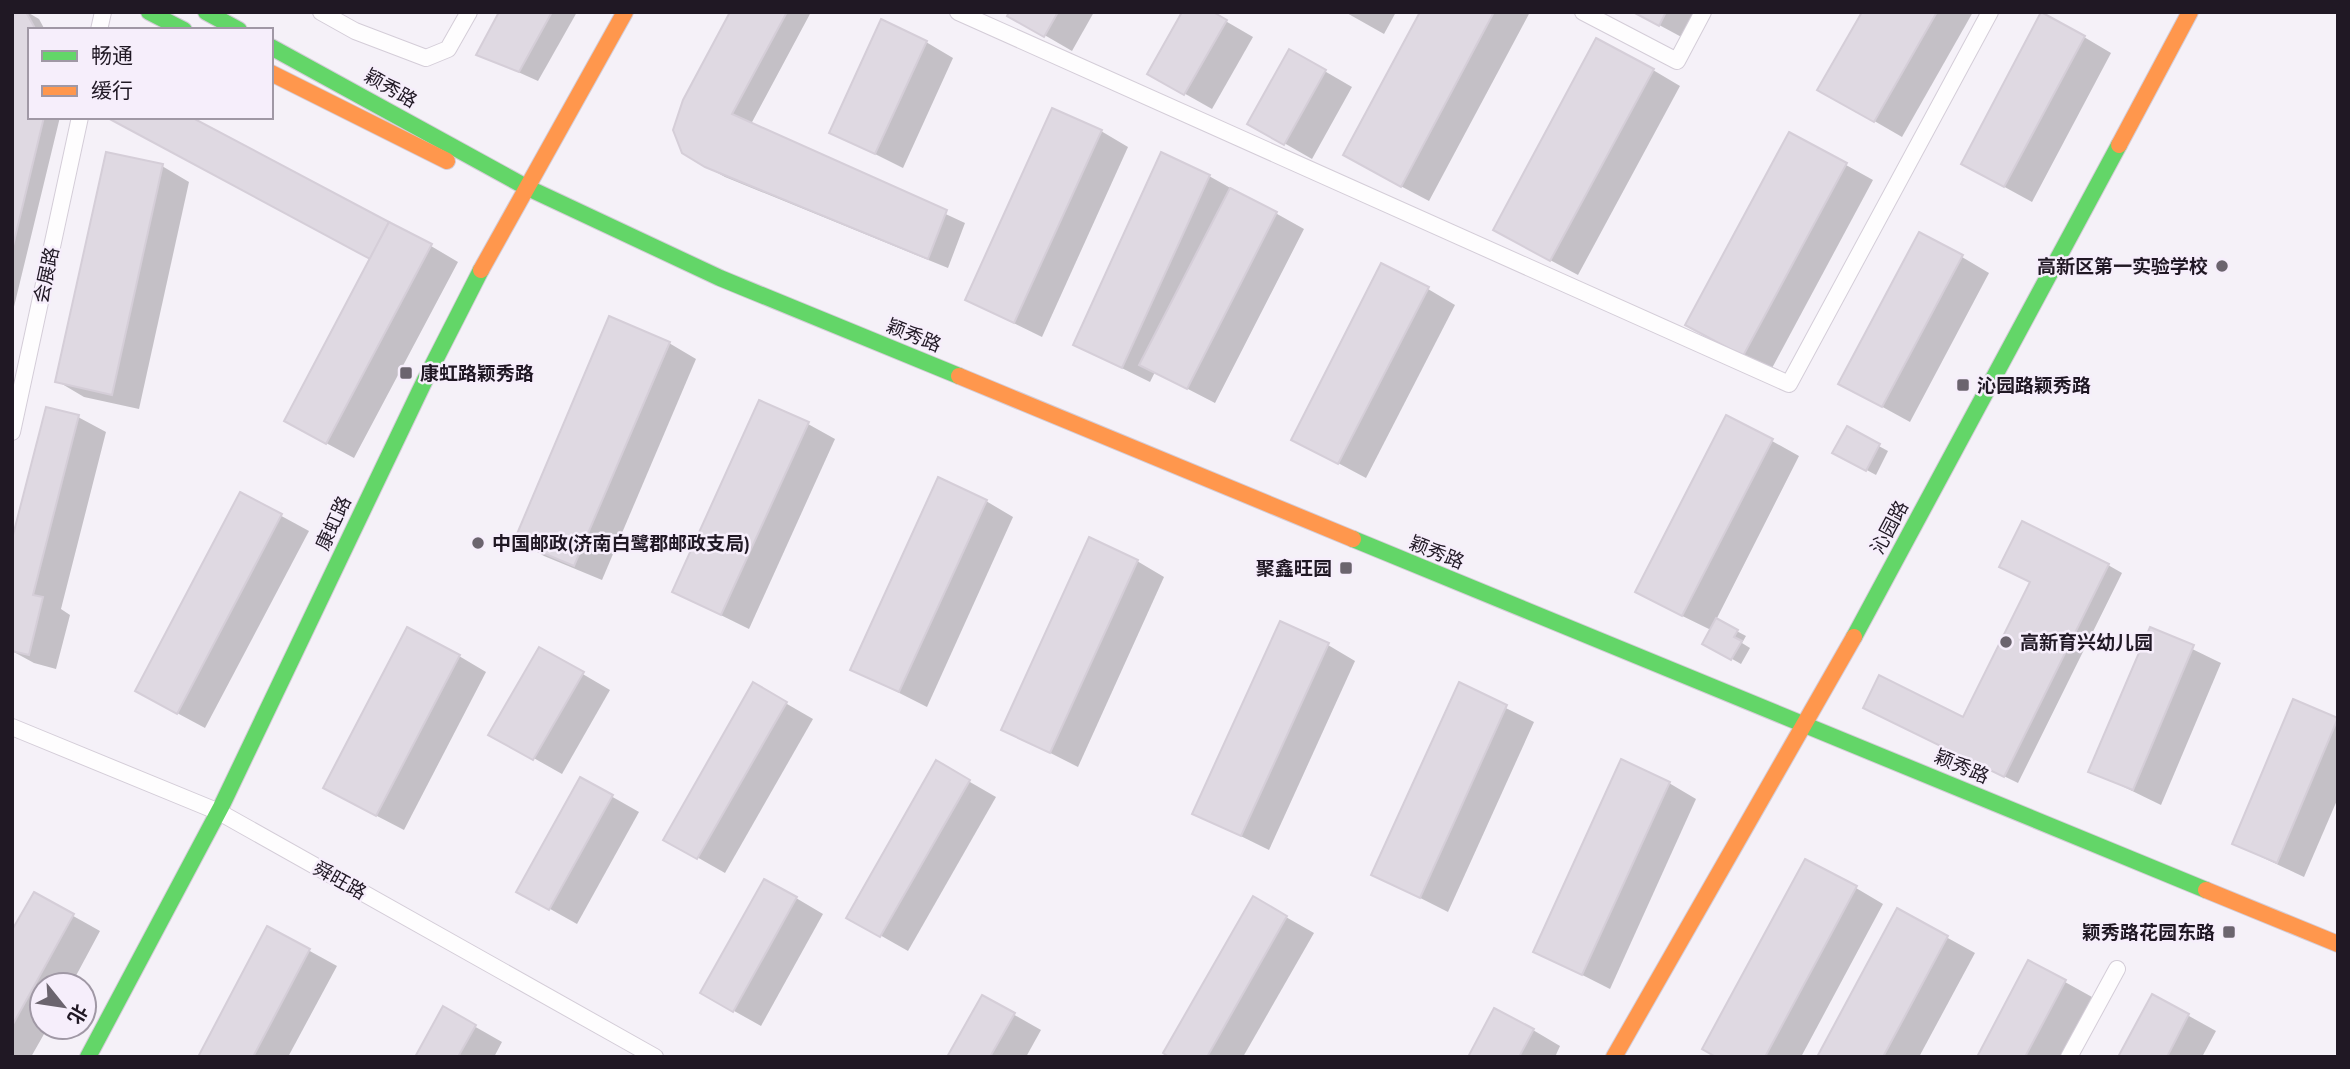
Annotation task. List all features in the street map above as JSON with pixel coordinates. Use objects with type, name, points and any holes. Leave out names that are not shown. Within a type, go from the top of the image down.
[{"type":"main road","points":[[149,12],[180,28]]},
{"type":"main road","points":[[206,12],[235,28]]},
{"type":"main road","name":"康虹路","points":[[88,1057],[219,812],[426,377],[526,187],[625,12]]},
{"type":"main road","name":"沁园路","points":[[1614,1057],[1806,724],[2190,12]]},
{"type":"main road","name":"颖秀路","points":[[273,48],[526,187],[720,278],[2338,944]]},
{"type":"main road","name":"颖秀路","points":[[273,75],[443,159],[526,187]]},
{"type":"street","points":[[321,12],[355,31],[426,58],[448,49],[469,12]]},
{"type":"street","points":[[958,12],[1788,384],[1990,12]]},
{"type":"street","points":[[1583,12],[1677,61],[1703,12]]},
{"type":"street","name":"会展路","points":[[12,432],[80,119]]},
{"type":"street","name":"舜旺路","points":[[12,727],[219,812],[655,1057]]},
{"type":"street","points":[[2069,1057],[2117,969]]},
{"type":"building","points":[[12,12],[26,12],[35,28],[28,28],[28,119],[44,119],[12,250]]},
{"type":"building","points":[[499,12],[552,12],[519,72],[476,55]]},
{"type":"building","points":[[730,12],[787,12],[732,114],[947,210],[928,259],[705,167],[682,153],[673,130],[683,100]]},
{"type":"building","points":[[1009,12],[1058,12],[1044,37],[1007,16]]},
{"type":"building","points":[[1182,12],[1213,12],[1227,20],[1184,95],[1147,74]]},
{"type":"building","points":[[1420,12],[1494,12],[1401,187],[1343,155]]},
{"type":"building","points":[[1633,12],[1666,12],[1659,26]]},
{"type":"building","points":[[1862,12],[1937,12],[1874,122],[1817,90]]},
{"type":"building","points":[[2041,12],[2085,36],[2004,187],[1961,164]]},
{"type":"building","points":[[881,19],[927,41],[875,154],[829,133]]},
{"type":"building","points":[[1596,38],[1654,69],[1550,261],[1493,230]]},
{"type":"building","points":[[1289,49],[1326,70],[1284,145],[1247,124]]},
{"type":"building","points":[[1052,108],[1102,130],[1014,323],[965,300]]},
{"type":"building","points":[[110,119],[195,119],[389,222],[370,259]]},
{"type":"building","points":[[1789,132],[1847,163],[1743,356],[1685,325]]},
{"type":"building","points":[[106,152],[163,164],[112,395],[55,382]]},
{"type":"building","points":[[1161,152],[1210,175],[1122,368],[1073,345]]},
{"type":"building","points":[[1230,188],[1277,212],[1187,389],[1139,365]]},
{"type":"building","points":[[389,222],[432,244],[326,444],[284,421]]},
{"type":"building","points":[[1919,232],[1963,255],[1882,407],[1838,384]]},
{"type":"building","points":[[1381,263],[1429,287],[1338,464],[1291,440]]},
{"type":"building","points":[[609,316],[670,342],[574,566],[514,541]]},
{"type":"building","points":[[759,400],[809,422],[721,615],[672,592]]},
{"type":"building","points":[[46,407],[79,415],[33,595],[43,597],[29,655],[12,651],[12,539]]},
{"type":"building","points":[[1726,415],[1773,439],[1682,616],[1635,592]]},
{"type":"building","points":[[1847,426],[1880,444],[1866,471],[1832,453]]},
{"type":"building","points":[[938,477],[987,500],[899,692],[850,670]]},
{"type":"building","points":[[240,492],[282,514],[177,714],[135,691]]},
{"type":"building","points":[[2022,521],[2109,564],[2004,777],[1863,708],[1879,675],[1963,717],[2030,582],[1999,567]]},
{"type":"building","points":[[1089,537],[1138,560],[1050,753],[1001,730]]},
{"type":"building","points":[[1716,618],[1738,630],[1734,637],[1742,641],[1731,660],[1702,644]]},
{"type":"building","points":[[1280,621],[1329,643],[1241,836],[1192,814]]},
{"type":"building","points":[[407,627],[460,655],[376,816],[323,788]]},
{"type":"building","points":[[2150,627],[2194,645],[2133,790],[2088,772]]},
{"type":"building","points":[[539,647],[584,672],[533,760],[488,735]]},
{"type":"building","points":[[753,682],[787,702],[697,859],[663,840]]},
{"type":"building","points":[[1459,682],[1507,705],[1420,898],[1371,875]]},
{"type":"building","points":[[2293,699],[2338,718],[2277,863],[2232,844]]},
{"type":"building","points":[[1621,759],[1670,782],[1582,975],[1533,952]]},
{"type":"building","points":[[936,760],[970,780],[880,937],[846,918]]},
{"type":"building","points":[[580,777],[613,795],[549,910],[516,892]]},
{"type":"building","points":[[1805,859],[1857,886],[1765,1057],[1716,1057],[1702,1049]]},
{"type":"building","points":[[764,879],[797,897],[733,1012],[700,993]]},
{"type":"building","points":[[34,892],[74,914],[42,971],[28,971],[28,997],[12,1026],[12,930]]},
{"type":"building","points":[[1253,896],[1287,916],[1207,1057],[1169,1057],[1163,1053]]},
{"type":"building","points":[[1897,908],[1948,936],[1883,1057],[1817,1057]]},
{"type":"building","points":[[267,926],[310,949],[253,1057],[198,1057]]},
{"type":"building","points":[[2028,960],[2066,980],[2025,1057],[1977,1057]]},
{"type":"building","points":[[2152,994],[2189,1014],[2167,1057],[2118,1057]]},
{"type":"building","points":[[982,995],[1015,1013],[990,1057],[947,1057]]},
{"type":"building","points":[[443,1006],[476,1025],[458,1057],[415,1057]]},
{"type":"building","points":[[1494,1008],[1534,1029],[1519,1057],[1468,1057]]},
{"type":"traffic: fast","points":[[149,12],[180,28]]},
{"type":"traffic: fast","points":[[206,12],[235,28]]},
{"type":"traffic: fast","points":[[273,48],[526,187],[720,278],[959,376]]},
{"type":"traffic: fast","points":[[1854,637],[2119,145]]},
{"type":"traffic: fast","points":[[88,1057],[221,807],[425,380],[481,270]]},
{"type":"traffic: fast","points":[[1353,539],[2206,890]]},
{"type":"traffic: slow","points":[[481,270],[625,12]]},
{"type":"traffic: slow","points":[[2119,145],[2190,12]]},
{"type":"traffic: slow","points":[[273,74],[447,161]]},
{"type":"traffic: slow","points":[[959,376],[1353,539]]},
{"type":"traffic: slow","points":[[1614,1057],[1854,637]]},
{"type":"traffic: slow","points":[[2206,890],[2338,944]]},
{"type":"place","name":"高新区第一实验学校","points":[[2222,266]]},
{"type":"place","name":"康虹路颖秀路","points":[[406,373]]},
{"type":"place","name":"沁园路颖秀路","points":[[1963,385]]},
{"type":"place","name":"中国邮政(济南白鹭郡邮政支局)","points":[[478,543]]},
{"type":"place","name":"聚鑫旺园","points":[[1346,568]]},
{"type":"place","name":"高新育兴幼儿园","points":[[2006,642]]},
{"type":"place","name":"颖秀路花园东路","points":[[2229,932]]}]
